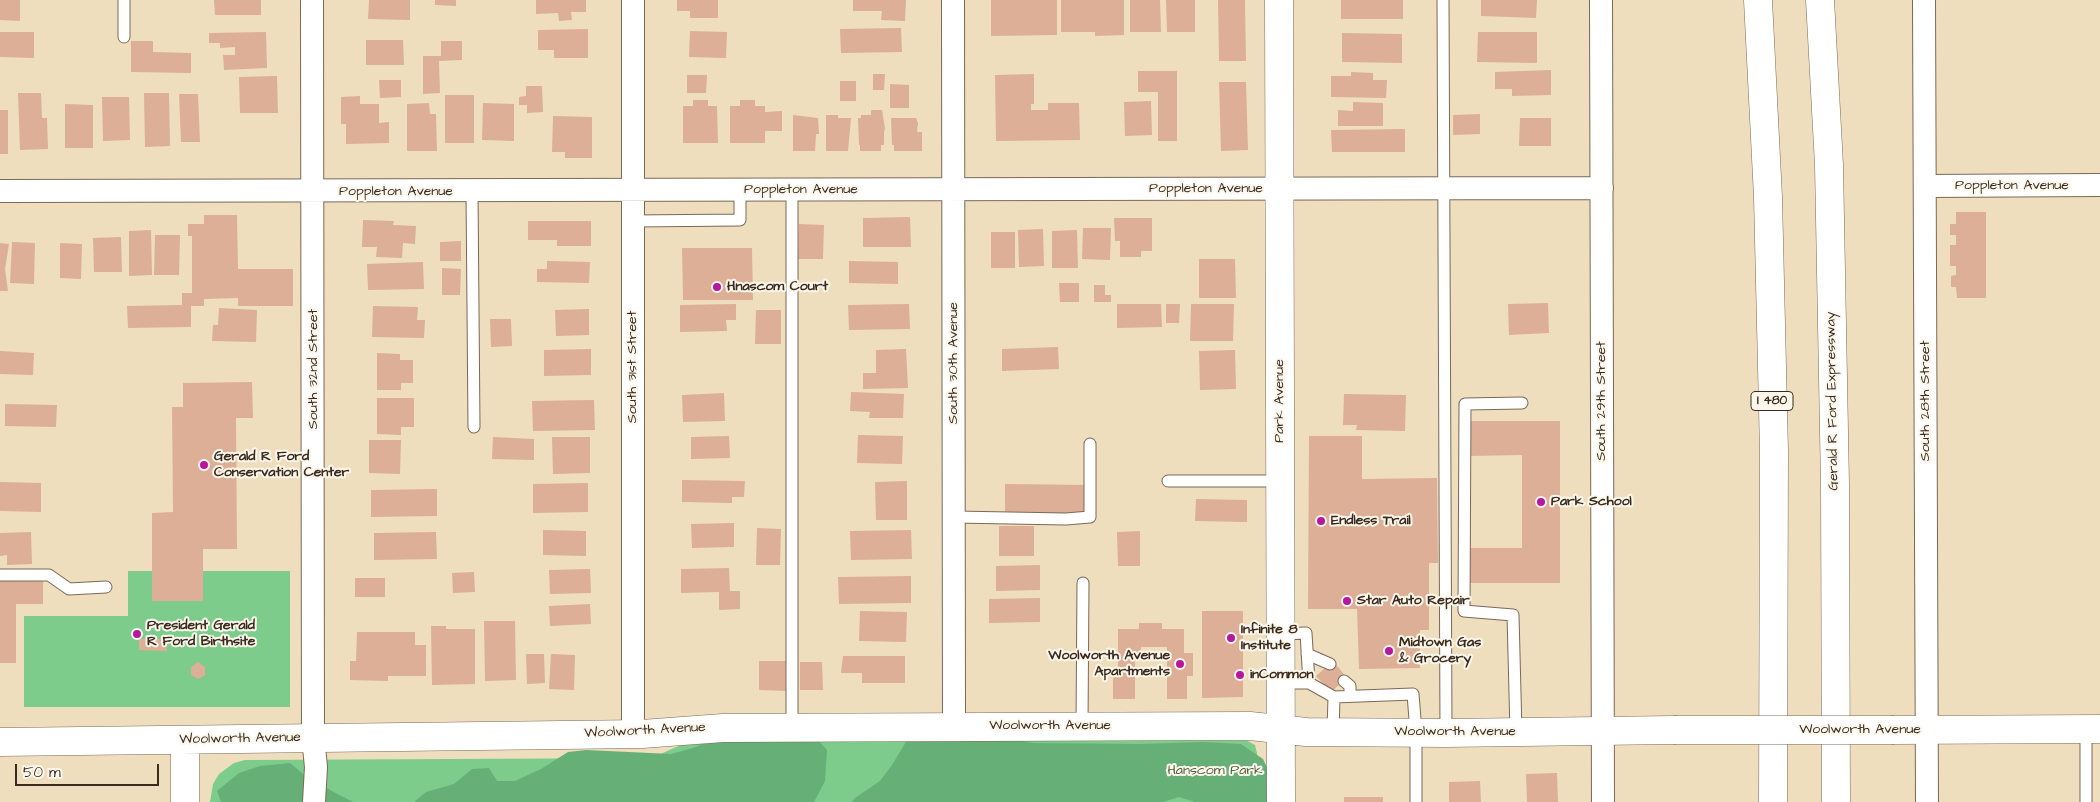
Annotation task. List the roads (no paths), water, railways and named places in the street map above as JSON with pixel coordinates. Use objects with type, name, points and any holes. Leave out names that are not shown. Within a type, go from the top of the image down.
[{"type":"main road","name":"Park Avenue","points":[[1279,0],[1281,802]]},
{"type":"main road","name":"I 480","points":[[1758,0],[1768,198],[1774,452],[1773,802]]},
{"type":"main road","name":"Gerald R Ford Expressway","points":[[1820,0],[1829,184],[1835,495],[1836,802]]},
{"type":"main road","name":"Woolworth Avenue","points":[[0,742],[632,734],[704,728],[792,727],[1250,726],[1332,732],[2093,729]]},
{"type":"main road","points":[[185,740],[185,802]]},
{"type":"street","name":"South 32nd Street","points":[[312,0],[314,192],[313,738],[316,767],[314,802]]},
{"type":"street","name":"South 31st Street","points":[[632,734],[633,0]]},
{"type":"street","name":"South 30th Avenue","points":[[953,0],[954,726]]},
{"type":"street","name":"South 29th Street","points":[[1601,0],[1603,802]]},
{"type":"street","name":"South 28th Street","points":[[1924,0],[1927,802]]},
{"type":"street","name":"Poppleton Avenue","points":[[1925,186],[2100,186]]},
{"type":"street","name":"Poppleton Avenue","points":[[0,191],[314,192],[1602,188]]},
{"type":"lane","points":[[124,0],[124,37]]},
{"type":"lane","points":[[1443,0],[1446,732]]},
{"type":"lane","points":[[634,221],[740,220],[740,190]]},
{"type":"lane","points":[[792,190],[792,727]]},
{"type":"lane","points":[[472,191],[474,427]]},
{"type":"lane","points":[[1516,732],[1513,615],[1464,612],[1464,404],[1522,403]]},
{"type":"lane","points":[[954,517],[1066,519],[1090,517],[1090,444]]},
{"type":"lane","points":[[1168,481],[1280,481]]},
{"type":"lane","points":[[0,576],[49,575],[69,589],[106,587]]},
{"type":"lane","points":[[1082,726],[1083,583]]},
{"type":"lane","points":[[1281,634],[1306,634],[1309,683]]},
{"type":"lane","points":[[1307,654],[1330,664]]},
{"type":"lane","points":[[1344,681],[1350,686],[1350,695]]},
{"type":"lane","points":[[1281,683],[1309,683],[1334,696],[1413,694],[1416,732],[1416,802]]},
{"type":"lane","points":[[1332,732],[1334,696]]},
{"type":"lane","points":[[2086,802],[2093,729]]},
{"type":"place","name":"Hnascom Court","points":[[717,287]]},
{"type":"place","name":"Gerald R Ford Conservation Center","points":[[204,465]]},
{"type":"place","name":"Park School","points":[[1541,502]]},
{"type":"place","name":"Endless Trail","points":[[1321,521]]},
{"type":"place","name":"Star Auto Repair","points":[[1347,601]]},
{"type":"place","name":"President Gerald R Ford Birthsite","points":[[137,634]]},
{"type":"place","name":"Infinite 8 Institute","points":[[1231,638]]},
{"type":"place","name":"Midtown Gas & Grocery","points":[[1389,651]]},
{"type":"place","name":"Woolworth Avenue Apartments","points":[[1180,664]]},
{"type":"place","name":"inCommon","points":[[1240,675]]},
{"type":"park label","name":"Hanscom Park","points":[[1215,771]]}]
